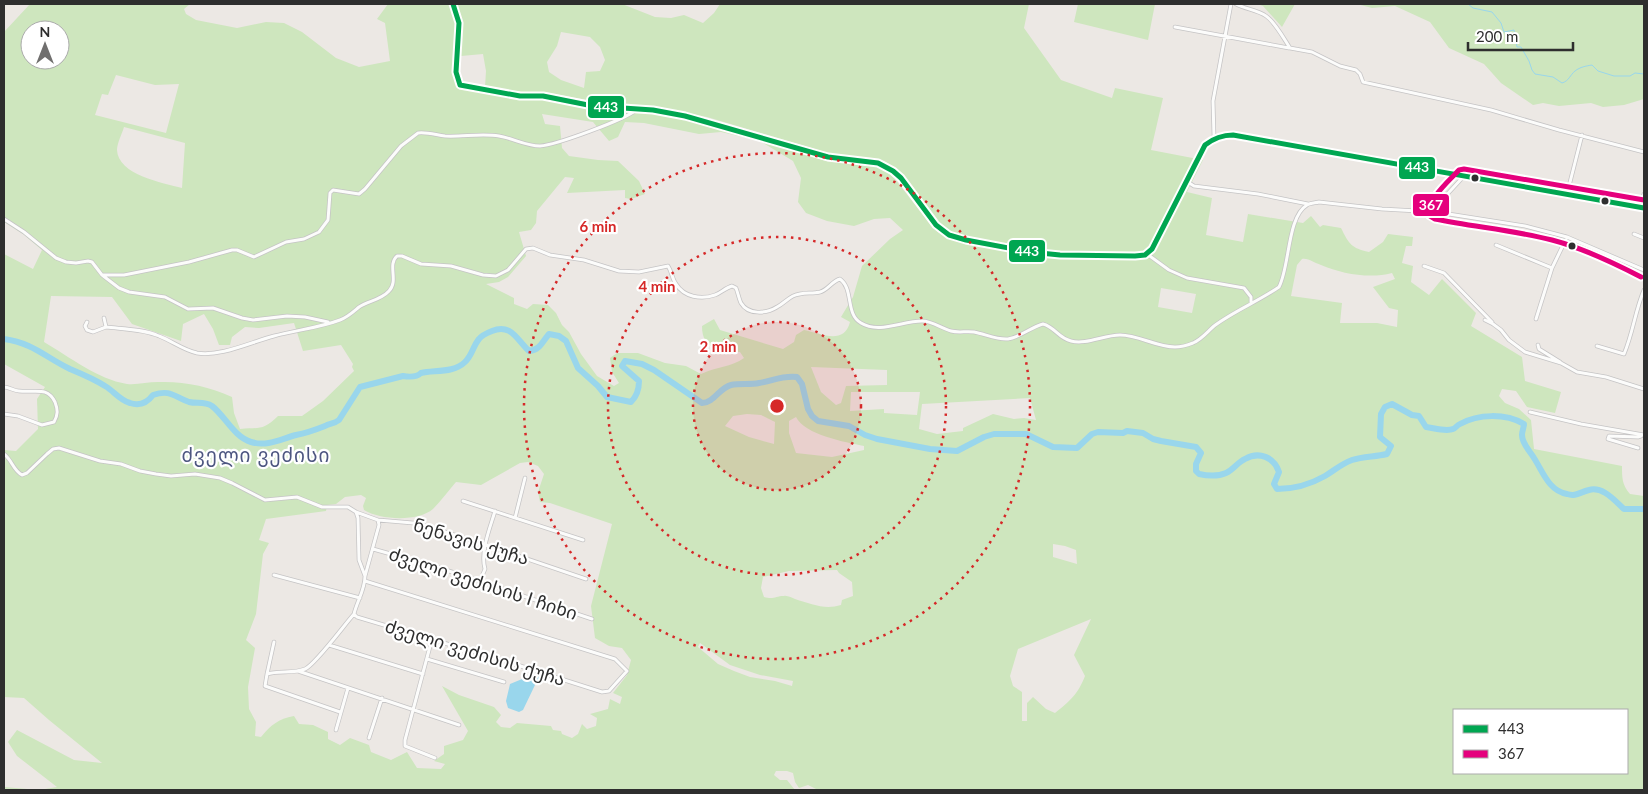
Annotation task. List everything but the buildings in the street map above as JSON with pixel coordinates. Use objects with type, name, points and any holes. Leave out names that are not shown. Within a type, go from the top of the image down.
[{"type":"street","points":[[453,4],[460,28],[456,75],[460,85],[520,96],[544,96],[593,106],[653,110],[685,116],[828,157],[883,164],[891,168],[900,178],[936,225],[944,232],[953,236],[1042,254],[1075,256],[1140,256],[1147,254],[1152,249],[1205,145],[1214,137],[1224,134],[1642,207],[1644,194]]},
{"type":"street","points":[[1214,137],[1212,109],[1231,4]]},
{"type":"street","points":[[1236,4],[1265,15],[1283,36],[1290,48]]},
{"type":"street","points":[[1175,27],[1312,52],[1340,66],[1356,70],[1363,82],[1490,110],[1644,152]]},
{"type":"street","points":[[102,275],[124,275],[189,262],[232,250],[237,250],[254,257],[286,242],[304,239],[319,232],[328,220],[330,193],[333,190],[359,194],[400,146],[418,133],[444,136],[480,134],[499,136],[538,146],[548,145],[600,127],[630,114],[636,109]]},
{"type":"street","points":[[1567,195],[1582,135]]},
{"type":"street","points":[[1436,212],[1440,202],[1464,176]]},
{"type":"street","points":[[1186,180],[1194,186],[1258,194],[1308,204],[1318,202],[1382,210],[1436,212],[1525,226],[1567,237],[1644,270]]},
{"type":"street","points":[[87,322],[85,326],[87,330],[94,332],[106,327],[156,334],[184,349],[198,353],[213,353],[272,336],[324,325],[351,315],[360,306],[388,293],[393,286],[393,263],[396,256],[402,256],[421,264],[451,266],[483,275],[496,276],[508,270],[526,249],[533,248],[550,255],[584,260],[620,271],[639,272],[668,266],[674,282],[680,290],[688,295],[705,297],[714,295],[732,286],[736,288],[741,303],[747,309],[753,311],[763,312],[770,310],[791,297],[800,294],[821,292],[835,280],[840,279],[844,282],[848,291],[853,314],[859,323],[868,326],[881,327],[922,321],[952,331],[974,332],[1005,339],[1015,337],[1043,324],[1052,328],[1062,338],[1074,342],[1114,335],[1129,335],[1176,347],[1194,343],[1214,326],[1279,287],[1284,278],[1295,224],[1299,214],[1308,204]]},
{"type":"street","points":[[4,219],[24,232],[56,258],[71,263],[92,262],[102,275],[119,288],[129,292],[165,297],[188,309],[213,308],[253,320],[287,316],[328,322]]},
{"type":"street","points":[[1634,234],[1644,238]]},
{"type":"street","points":[[1536,319],[1552,268],[1567,237]]},
{"type":"street","points":[[1496,245],[1552,268]]},
{"type":"street","points":[[1147,254],[1168,270],[1187,278],[1244,288],[1251,297],[1251,304]]},
{"type":"street","points":[[1424,266],[1444,273],[1501,330],[1508,340],[1525,352],[1561,363]]},
{"type":"street","points":[[1598,346],[1624,354],[1632,334],[1644,290]]},
{"type":"street","points":[[104,318],[106,327]]},
{"type":"street","points":[[1486,320],[1501,330]]},
{"type":"street","points":[[1538,345],[1539,349],[1577,372],[1606,377],[1644,389]]},
{"type":"street","points":[[4,386],[17,391],[46,391],[52,396],[58,416],[54,422],[42,425],[18,416],[4,414]]},
{"type":"street","points":[[1530,412],[1643,435]]},
{"type":"street","points":[[1638,448],[1608,439],[1609,436],[1638,437],[1643,435]]},
{"type":"street","points":[[4,454],[17,472],[22,475],[27,473],[53,449],[59,448],[100,461],[121,464],[140,471],[156,474],[171,476],[195,474],[220,478],[265,500],[297,497],[322,507],[348,507],[356,512],[359,528],[359,560],[365,576]]},
{"type":"street","points":[[515,518],[525,478]]},
{"type":"street","points":[[464,501],[582,540]]},
{"type":"street","points":[[480,581],[486,570],[484,565],[486,544],[494,511]]},
{"type":"street","name":"ნენავის ქუჩა","points":[[356,512],[378,520],[413,523],[486,544],[586,579]]},
{"type":"street","points":[[267,674],[307,669],[354,614],[365,581],[379,525],[378,520]]},
{"type":"street","name":"ძველი ვეძისის I ჩიხი","points":[[373,549],[437,567],[592,619]]},
{"type":"street","points":[[274,575],[360,598]]},
{"type":"street","name":"ძველი ვეძისის ქუჩა","points":[[354,614],[363,620],[432,639],[602,692],[609,691],[627,671],[615,659],[365,581]]},
{"type":"street","points":[[432,639],[405,746],[435,758]]},
{"type":"street","points":[[274,642],[264,686],[340,712]]},
{"type":"street","points":[[329,645],[423,674]]},
{"type":"street","points":[[427,658],[504,682]]},
{"type":"street","points":[[298,671],[458,725]]},
{"type":"street","points":[[336,730],[348,688]]},
{"type":"street","points":[[369,738],[382,698]]},
{"type":"green space","points":[[30,4],[190,4],[184,9],[186,14],[196,20],[237,28],[266,22],[284,23],[302,32],[336,58],[359,67],[390,61],[385,23],[377,19],[388,4],[622,4],[655,17],[671,18],[684,15],[703,23],[714,13],[720,4],[1029,4],[1024,28],[1061,80],[1112,98],[1115,88],[1163,98],[1151,150],[1203,160],[1187,192],[1212,198],[1206,235],[1243,242],[1248,214],[1303,223],[1311,216],[1320,227],[1323,225],[1341,228],[1351,244],[1358,249],[1369,252],[1383,242],[1388,234],[1413,237],[1412,246],[1406,246],[1402,263],[1413,266],[1411,282],[1429,295],[1442,279],[1476,313],[1471,326],[1522,357],[1525,381],[1561,392],[1555,413],[1527,407],[1516,391],[1502,389],[1499,396],[1505,403],[1519,409],[1531,420],[1534,449],[1622,466],[1623,481],[1627,491],[1630,494],[1644,496],[1644,790],[818,790],[808,785],[799,788],[793,773],[776,771],[774,775],[780,780],[787,780],[795,790],[39,790],[57,787],[17,756],[8,742],[17,730],[74,760],[102,763],[24,698],[4,697],[4,450],[16,451],[38,429],[37,399],[45,387],[4,364],[4,254],[33,269],[42,250],[23,234],[4,222],[4,32]],"holes":[[[561,32],[590,37],[600,47],[605,60],[600,71],[586,72],[584,88],[561,80],[549,72],[547,62],[557,46]],[[483,54],[486,71],[485,87],[522,92],[544,92],[620,106],[643,106],[686,113],[707,117],[828,153],[884,161],[894,167],[938,222],[952,232],[950,239],[931,225],[895,179],[882,167],[826,161],[684,118],[651,113],[593,110],[545,100],[468,90],[460,80],[459,64],[461,56]],[[116,75],[155,85],[179,84],[166,133],[95,115],[102,94],[108,95]],[[542,114],[593,122],[609,141],[618,137],[625,122],[644,123],[699,134],[721,132],[760,141],[793,161],[801,178],[798,202],[806,213],[827,221],[854,226],[874,219],[890,218],[903,230],[890,239],[862,266],[853,297],[841,317],[850,322],[843,334],[831,336],[804,330],[796,335],[794,342],[783,349],[720,330],[714,319],[702,326],[705,340],[714,348],[740,352],[744,358],[701,374],[686,366],[665,363],[638,353],[617,353],[610,358],[612,372],[619,383],[614,386],[597,376],[581,354],[569,332],[562,325],[556,313],[548,305],[533,304],[527,309],[514,304],[514,298],[486,284],[499,282],[508,277],[526,256],[519,232],[531,230],[536,223],[537,211],[565,177],[574,178],[567,193],[625,190],[625,198],[631,199],[645,194],[639,181],[618,161],[569,156],[562,148],[560,126],[545,124]],[[124,127],[185,143],[182,188],[133,172],[119,159],[117,150]],[[1302,259],[1305,259],[1338,271],[1356,275],[1375,276],[1392,273],[1395,279],[1373,287],[1389,308],[1398,310],[1397,327],[1377,323],[1340,323],[1342,303],[1291,296],[1297,265]],[[1161,288],[1196,294],[1192,313],[1158,307]],[[51,296],[112,297],[132,324],[181,341],[183,324],[204,314],[213,329],[219,345],[230,345],[232,337],[245,327],[259,328],[294,323],[303,351],[341,345],[353,364],[354,371],[323,401],[302,416],[278,416],[265,426],[240,429],[234,413],[232,397],[223,393],[205,387],[177,382],[127,384],[116,381],[84,367],[44,342]],[[811,367],[887,370],[887,385],[846,386],[841,403],[836,405],[821,392]],[[851,392],[920,392],[917,415],[884,413],[884,409],[850,411]],[[1030,398],[1036,420],[1014,419],[993,414],[963,428],[963,431],[937,434],[919,429],[922,404]],[[761,415],[775,422],[774,444],[749,437],[725,426],[733,416]],[[796,417],[808,429],[816,433],[864,446],[864,450],[832,457],[796,453],[789,433],[789,421]],[[528,462],[538,466],[544,474],[538,492],[540,502],[550,503],[612,524],[591,606],[595,638],[609,646],[622,648],[631,660],[627,675],[613,693],[622,697],[620,704],[610,699],[608,709],[590,714],[597,718],[596,726],[587,729],[582,724],[578,734],[572,738],[562,734],[561,731],[553,730],[551,726],[517,723],[510,728],[501,727],[496,722],[501,715],[494,707],[459,695],[442,686],[468,731],[463,740],[444,746],[444,754],[434,761],[445,764],[441,769],[417,768],[407,752],[391,760],[371,752],[369,745],[350,738],[340,745],[328,739],[328,732],[313,725],[299,724],[294,716],[275,723],[261,737],[255,736],[256,722],[249,709],[248,687],[255,648],[246,640],[256,614],[263,554],[269,543],[259,540],[266,519],[326,511],[327,505],[336,504],[345,497],[361,495],[366,498],[363,506],[364,510],[389,518],[409,518],[433,509],[456,482],[481,485],[520,463]],[[1053,544],[1065,546],[1076,550],[1077,564],[1053,557]],[[837,570],[852,582],[853,596],[842,600],[841,605],[824,607],[787,596],[764,597],[761,588],[763,577],[789,571]],[[1091,619],[1074,655],[1085,676],[1069,701],[1055,713],[1046,709],[1033,697],[1027,703],[1027,721],[1022,721],[1022,692],[1013,686],[1010,676],[1018,649]],[[700,643],[730,665],[760,675],[793,681],[792,686],[750,677],[718,664],[698,647]]]},
{"type":"green space","points":[[1078,4],[1155,4],[1148,40],[1074,22]]},
{"type":"green space","points":[[1257,4],[1295,4],[1282,27],[1263,6]]},
{"type":"green space","points":[[1357,4],[1644,4],[1644,99],[1624,105],[1603,107],[1591,103],[1559,106],[1543,103],[1533,105],[1501,83],[1484,64],[1449,48],[1430,22],[1395,6],[1372,8]]},
{"type":"green space","points":[[4,787],[39,790],[4,790]]},
{"type":"water","points":[[527,677],[543,677],[535,685],[523,710],[519,712],[508,708],[506,701],[510,684]]},
{"type":"waterway","points":[[1468,4],[1473,8],[1492,12],[1501,23],[1504,32],[1514,30],[1517,47],[1521,47],[1535,74],[1553,77],[1562,83],[1577,70],[1592,65],[1598,71],[1614,76],[1630,76],[1635,73],[1644,74]]},
{"type":"waterway","points":[[4,339],[31,347],[70,369],[101,383],[123,400],[130,403],[143,403],[153,395],[168,393],[189,402],[209,404],[217,410],[240,436],[251,442],[263,444],[307,432],[339,420],[360,387],[403,376],[410,377],[421,373],[450,370],[461,366],[469,357],[480,338],[486,333],[499,329],[509,331],[529,351],[538,347],[549,334],[559,336],[566,341],[578,368],[607,397],[631,402],[637,393],[639,381],[622,366],[625,361],[642,364],[654,370],[702,403],[710,401],[723,389],[731,385],[756,384],[782,377],[797,377],[802,384],[808,409],[818,421],[849,426],[877,439],[930,449],[957,451],[994,434],[1026,434],[1053,447],[1077,448],[1092,434],[1098,432],[1123,433],[1127,431],[1143,433],[1161,441],[1196,447],[1201,453],[1196,464],[1196,471],[1202,475],[1223,474],[1229,472],[1242,460],[1256,456],[1265,457],[1274,463],[1279,472],[1274,484],[1277,489],[1302,486],[1325,476],[1352,460],[1387,454],[1391,446],[1380,437],[1381,414],[1385,407],[1392,404],[1412,415],[1419,416],[1426,427],[1447,430],[1475,418],[1492,416],[1517,420],[1524,424],[1522,438],[1525,444],[1547,480],[1556,489],[1570,495],[1594,489],[1599,490],[1624,509],[1644,509]]},
{"type":"transit line","name":"443","points":[[453,4],[459,23],[456,72],[460,85],[520,96],[543,96],[593,106],[653,110],[685,116],[828,157],[878,163],[901,178],[936,225],[949,235],[1030,252],[1060,255],[1145,255],[1152,249],[1205,145],[1218,137],[1229,135],[1644,208]]},
{"type":"transit line","name":"367","points":[[1641,277],[1564,243],[1435,219],[1430,216],[1429,210],[1439,192],[1459,170],[1464,169],[1644,200]]},
{"type":"district","name":"ძველი ვეძისი","points":[[256,455]]}]
